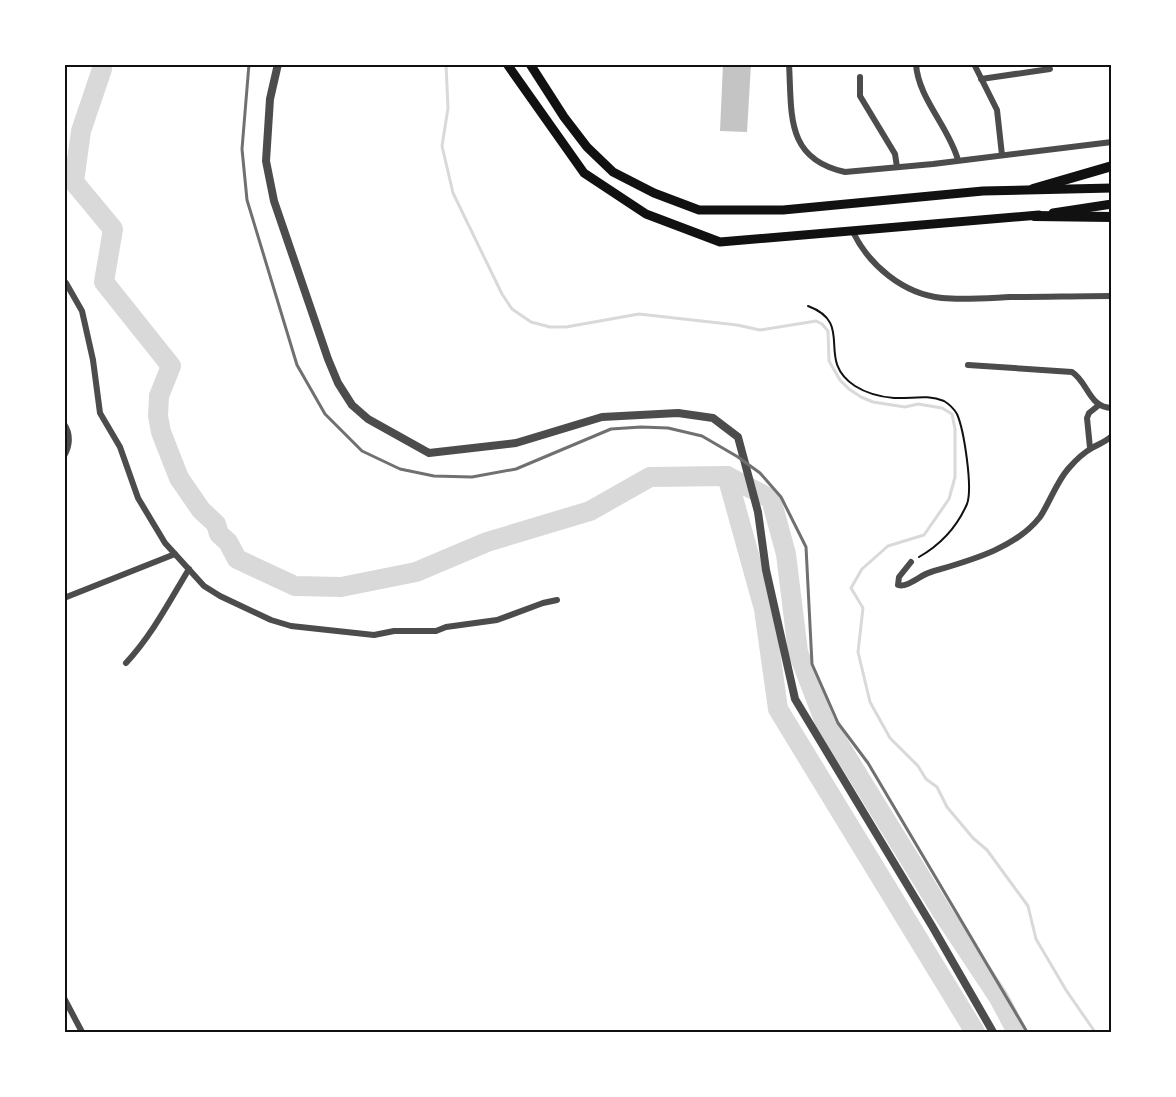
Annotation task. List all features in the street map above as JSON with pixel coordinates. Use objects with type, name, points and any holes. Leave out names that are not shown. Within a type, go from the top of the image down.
[{"type":"main road","points":[[507,64],[584,172],[646,214],[720,242],[1034,216],[1112,204]]},
{"type":"main road","points":[[530,64],[564,117],[587,147],[613,172],[654,193],[699,210],[783,210],[983,191],[1112,188]]},
{"type":"main road","points":[[1033,189],[1112,166]]},
{"type":"main road","points":[[1034,216],[1112,217]]},
{"type":"street","points":[[278,64],[270,99],[266,161],[274,201],[338,383],[352,405],[368,419],[429,453],[516,443],[602,417],[678,413],[712,418],[738,437],[758,512],[766,570],[795,699],[993,1032]]},
{"type":"street","points":[[789,64],[792,122],[795,135],[811,158],[822,165],[845,172],[1112,142]]},
{"type":"street","points":[[916,64],[920,83],[954,145],[958,160]]},
{"type":"street","points":[[974,64],[997,110],[1002,155]]},
{"type":"street","points":[[981,79],[1050,69]]},
{"type":"street","points":[[860,77],[860,96],[895,154],[897,167]]},
{"type":"street","points":[[853,232],[867,256],[882,270],[901,284],[929,295],[966,298],[1112,296]]},
{"type":"street","points":[[64,292],[65,280]]},
{"type":"street","points":[[65,280],[82,311],[93,360],[100,413],[120,447],[138,498],[165,543],[204,586],[271,620],[309,629],[374,635],[436,631],[446,627],[498,620],[557,600]]},
{"type":"street","points":[[968,365],[1072,372],[1084,382],[1099,405],[1112,408]]},
{"type":"street","points":[[1090,448],[1087,418],[1099,405]]},
{"type":"street","points":[[64,424],[68,430],[69,448],[64,456]]},
{"type":"street","points":[[911,562],[899,577],[898,585],[905,586],[929,572],[973,560],[1013,539],[1039,518],[1066,471],[1090,448],[1112,436]]},
{"type":"street","points":[[64,598],[175,554]]},
{"type":"street","points":[[126,663],[168,606],[189,569]]},
{"type":"street","points":[[64,999],[81,1032]]},
{"type":"path","points":[[808,306],[830,321],[834,330],[833,348],[837,366],[855,386],[868,392],[893,398],[918,396],[932,398],[945,402],[956,413],[967,465],[969,485],[967,504],[944,540],[911,562]]},
{"type":"building","points":[[723,64],[751,64],[747,132],[720,131]]},
{"type":"waterway","points":[[102,64],[81,131],[74,182],[113,229],[104,282],[171,366],[159,396],[158,416],[161,432],[179,478],[201,510],[216,524],[219,534],[228,542],[237,559],[295,586],[341,587],[416,572],[487,542],[590,511],[650,477],[727,476],[764,609],[778,709],[975,1032]]},
{"type":"waterway","points":[[446,64],[448,108],[442,146],[453,193],[502,294],[512,309],[531,322],[550,327],[566,327],[639,314],[737,325],[760,330],[816,321],[828,331],[829,361],[840,380],[849,389],[873,402],[905,407],[918,404],[942,408],[952,414],[955,429],[955,477],[949,499],[924,535],[888,546],[862,569],[851,588],[863,608],[858,652],[870,702],[890,738],[918,766],[926,779],[937,787],[947,807],[973,838],[987,850],[1028,906],[1036,939],[1066,990],[1095,1032]]},
{"type":"waterway","points":[[727,476],[771,499],[786,554],[798,652],[824,720],[944,915],[999,998],[1017,1032]]},
{"type":"railway","points":[[249,64],[242,149],[247,200],[297,365],[325,414],[362,451],[400,469],[434,476],[472,477],[516,469],[611,429],[641,427],[668,428],[702,436],[760,473],[781,497],[806,547],[812,664],[838,723],[868,763],[1027,1032]]}]
